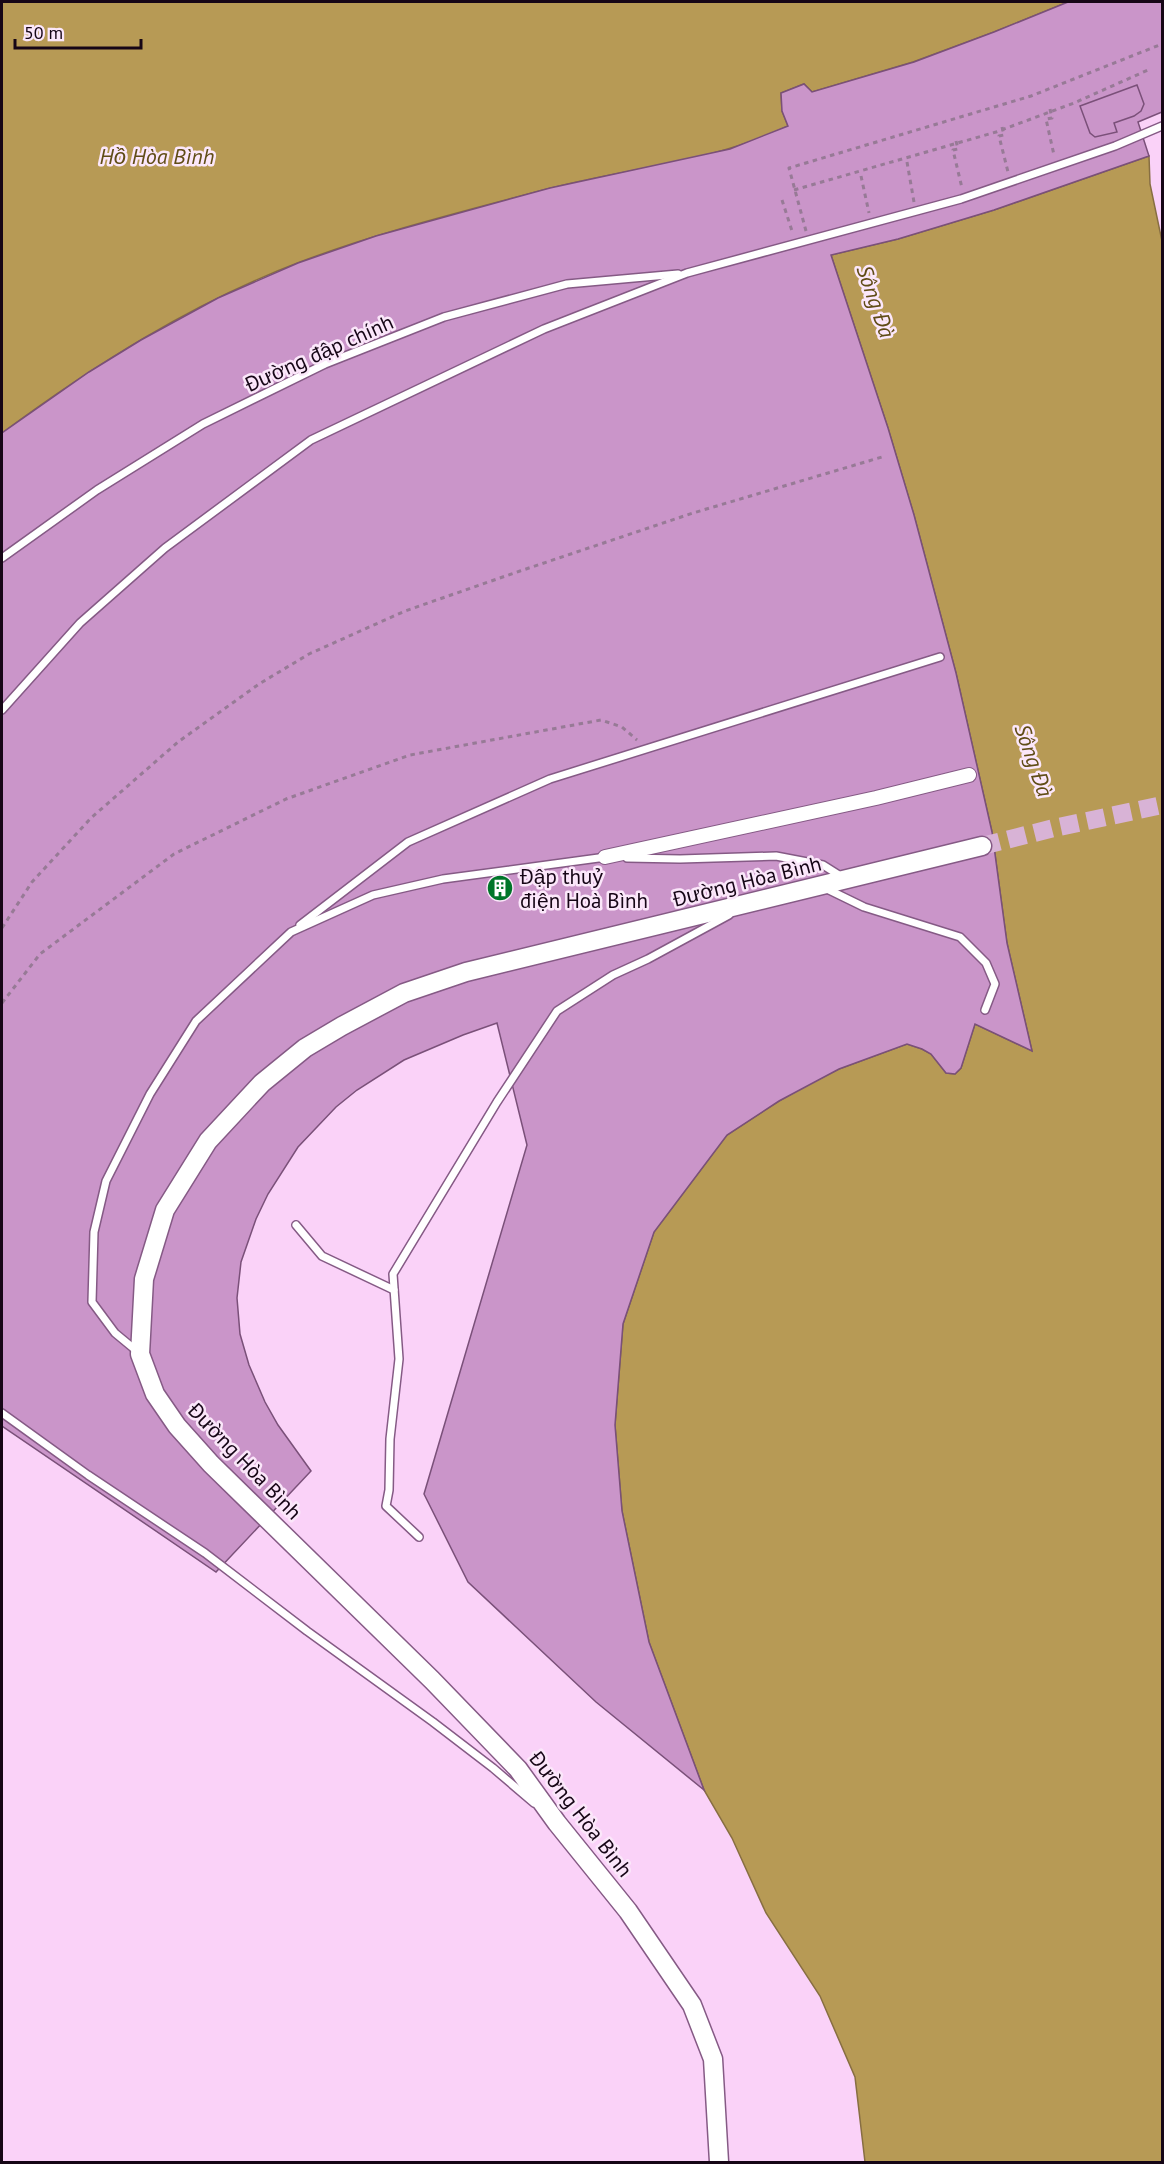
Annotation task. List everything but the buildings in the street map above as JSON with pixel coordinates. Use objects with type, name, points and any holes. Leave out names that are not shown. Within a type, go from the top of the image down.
[{"type":"main road","name":"Đường Hòa Bình","points":[[719,2163],[713,2059],[692,2005],[628,1911],[557,1823],[518,1769],[432,1680],[211,1464],[177,1426],[155,1394],[140,1354],[144,1279],[165,1210],[208,1141],[262,1083],[305,1048],[404,993],[466,972],[982,846]]},
{"type":"street","points":[[605,857],[876,798],[969,775]]},
{"type":"lane","points":[[2,711],[80,623],[165,548],[311,440],[544,329],[687,273],[964,198],[1115,146],[1162,126]]},
{"type":"lane","name":"Đường đập chính","points":[[2,558],[97,490],[203,424],[325,364],[444,316],[567,284],[687,273]]},
{"type":"lane","points":[[140,1354],[115,1333],[92,1302],[94,1232],[106,1181],[150,1094],[195,1021],[291,932],[408,842],[550,779],[940,657]]},
{"type":"lane","points":[[291,932],[373,895],[442,879],[605,857],[776,856],[823,865],[846,880]]},
{"type":"lane","points":[[820,886],[864,907],[960,937],[986,963],[995,984],[986,1010]]},
{"type":"lane","points":[[418,1537],[386,1506],[389,1490],[390,1439],[399,1359],[393,1274],[497,1102],[557,1011],[613,975],[648,959],[750,903]]},
{"type":"lane","points":[[296,1225],[322,1256],[394,1290]]},
{"type":"lane","points":[[2,1413],[88,1475],[205,1553],[492,1768],[557,1823]]},
{"type":"path","points":[[809,241],[789,168],[1031,96],[1162,44]]},
{"type":"path","points":[[794,190],[996,132],[1074,103],[1148,70]]},
{"type":"path","points":[[1050,109],[1052,118],[1046,119],[1056,166]]},
{"type":"path","points":[[1002,127],[1004,135],[999,136],[1010,182]]},
{"type":"path","points":[[956,141],[957,148],[953,150],[964,198]]},
{"type":"path","points":[[907,162],[916,212]]},
{"type":"path","points":[[861,176],[872,223]]},
{"type":"path","points":[[783,200],[797,244]]},
{"type":"path","points":[[2,928],[32,882],[91,818],[178,742],[259,684],[309,654],[405,611],[510,574],[693,513],[882,457]]},
{"type":"path","points":[[2,1003],[40,954],[174,854],[286,799],[410,755],[601,720],[622,727],[647,749]]},
{"type":"water","name":"Hồ Hòa Bình","points":[[2,2],[1068,2],[913,62],[812,92],[804,84],[781,93],[782,111],[788,126],[729,149],[574,182],[451,215],[360,241],[260,278],[145,337],[72,383],[2,433]]},
{"type":"water","name":"Sông Đà","points":[[1149,156],[1150,184],[1162,241],[1162,2162],[865,2162],[855,2077],[820,1996],[766,1913],[732,1838],[704,1790],[649,1642],[622,1511],[615,1425],[623,1324],[654,1232],[727,1135],[807,1085],[839,1069],[907,1044],[931,1054],[946,1073],[955,1074],[961,1068],[975,1024],[1032,1051],[1007,943],[992,832],[956,673],[888,428],[831,255],[898,239],[994,210]]},
{"type":"tunnel","points":[[982,846],[1162,805]]},
{"type":"place","name":"Đập thuỷ điện Hoà Bình","points":[[500,888]]}]
